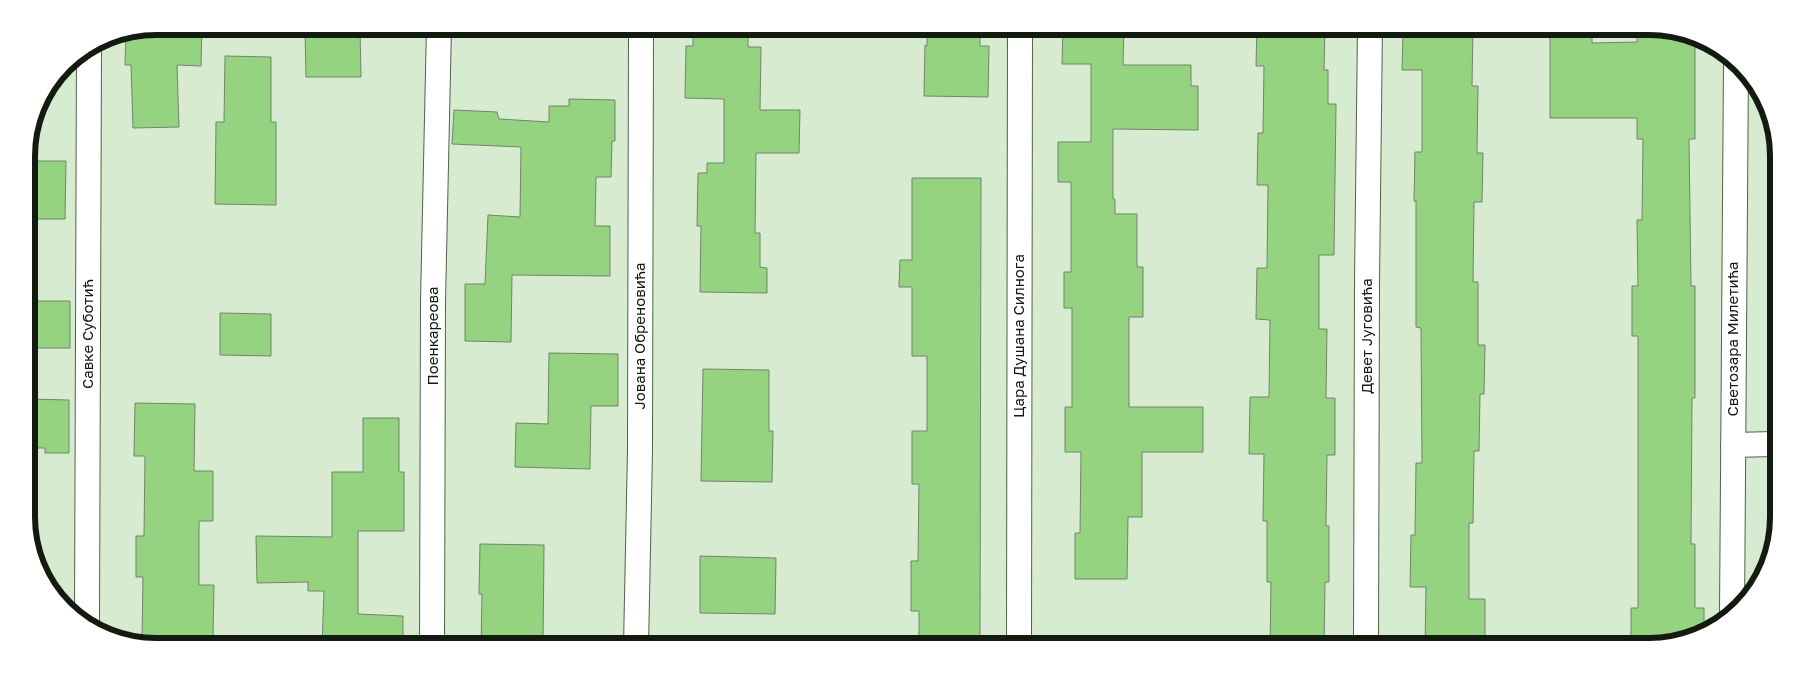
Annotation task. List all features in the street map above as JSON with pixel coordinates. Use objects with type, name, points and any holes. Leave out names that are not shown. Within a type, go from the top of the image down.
[{"type":"street","name":"Поенкареова","points":[[432,638],[433,302],[439,35]]},
{"type":"street","name":"Јована Обреновића","points":[[636,638],[640,449],[641,35]]},
{"type":"street","name":"Цара Душана Силнога","points":[[1019,638],[1020,35]]},
{"type":"street","name":"Девет Југовића","points":[[1366,638],[1370,35]]},
{"type":"street","name":"Савке Суботић","points":[[87,616],[89,55]]},
{"type":"street","name":"Светозара Милетића","points":[[1732,605],[1736,72]]},
{"type":"street","points":[[1733,445],[1770,444]]},
{"type":"building","points":[[156,35],[202,35],[201,66],[177,65],[179,127],[133,128],[131,65],[125,65],[126,39]]},
{"type":"building","points":[[305,35],[360,35],[361,77],[306,77]]},
{"type":"building","points":[[693,35],[748,35],[748,47],[761,47],[760,110],[800,110],[799,153],[756,153],[755,233],[760,233],[760,267],[767,268],[767,293],[700,292],[701,226],[697,226],[698,173],[707,173],[707,163],[724,163],[724,99],[685,98],[686,46],[693,46]]},
{"type":"building","points":[[927,35],[980,35],[980,46],[989,46],[988,97],[924,96],[925,45],[927,46]]},
{"type":"building","points":[[1063,35],[1124,35],[1123,65],[1191,65],[1191,86],[1198,86],[1198,130],[1113,129],[1113,199],[1115,199],[1115,214],[1137,214],[1137,267],[1143,267],[1143,317],[1129,317],[1129,407],[1203,407],[1203,452],[1142,452],[1142,517],[1128,517],[1127,579],[1075,579],[1075,533],[1080,533],[1081,452],[1065,452],[1065,407],[1072,407],[1072,308],[1064,308],[1064,272],[1071,272],[1071,182],[1058,182],[1058,142],[1091,142],[1091,64],[1062,64]]},
{"type":"building","points":[[1257,35],[1325,35],[1324,70],[1328,70],[1328,104],[1336,104],[1334,255],[1319,255],[1319,329],[1327,329],[1326,398],[1335,398],[1335,455],[1327,455],[1326,526],[1329,526],[1329,582],[1325,582],[1324,638],[1270,638],[1271,582],[1267,582],[1267,521],[1263,521],[1264,454],[1249,454],[1250,397],[1269,397],[1270,320],[1256,319],[1257,268],[1267,268],[1268,185],[1257,185],[1258,133],[1263,133],[1264,66],[1256,66]]},
{"type":"building","points":[[1403,35],[1473,35],[1472,86],[1478,86],[1477,153],[1483,153],[1482,202],[1474,202],[1473,282],[1478,282],[1478,345],[1485,345],[1484,394],[1480,394],[1479,451],[1474,451],[1473,523],[1469,523],[1469,599],[1485,599],[1485,638],[1425,638],[1426,587],[1410,587],[1411,535],[1415,535],[1416,463],[1422,463],[1421,328],[1416,327],[1416,201],[1414,201],[1415,152],[1422,152],[1422,70],[1402,70]]},
{"type":"building","points":[[1550,35],[1592,35],[1592,43],[1637,42],[1637,35],[1649,35],[1673,37],[1695,44],[1695,139],[1689,139],[1691,286],[1695,286],[1695,398],[1692,398],[1691,544],[1695,544],[1695,608],[1704,608],[1704,625],[1673,636],[1631,638],[1631,608],[1638,608],[1638,336],[1632,336],[1632,286],[1638,286],[1637,220],[1642,220],[1643,139],[1637,139],[1637,118],[1550,118]]},
{"type":"building","points":[[225,56],[271,57],[271,122],[276,122],[276,205],[215,204],[216,122],[224,122]]},
{"type":"building","points":[[569,99],[615,100],[615,141],[612,141],[611,177],[596,177],[595,226],[610,226],[610,276],[512,275],[511,342],[465,341],[465,284],[485,284],[488,215],[520,217],[521,147],[452,144],[454,110],[497,112],[499,119],[549,122],[549,106],[569,106]]},
{"type":"building","points":[[35,161],[66,161],[65,219],[35,219]]},
{"type":"building","points":[[912,178],[981,178],[980,638],[919,638],[919,611],[911,611],[911,561],[918,561],[919,484],[912,484],[912,431],[927,431],[927,356],[912,356],[912,287],[899,287],[900,260],[912,260]]},
{"type":"building","points":[[35,301],[70,301],[70,348],[35,348]]},
{"type":"building","points":[[220,313],[271,314],[271,356],[220,355]]},
{"type":"building","points":[[549,353],[618,354],[618,406],[591,406],[590,469],[515,467],[516,423],[548,424]]},
{"type":"building","points":[[703,369],[769,370],[769,431],[773,431],[772,482],[701,481]]},
{"type":"building","points":[[35,399],[69,400],[69,453],[45,453],[45,448],[35,448]]},
{"type":"building","points":[[135,403],[195,404],[194,471],[213,471],[213,521],[199,521],[199,585],[214,585],[213,638],[142,637],[143,577],[136,577],[136,536],[144,536],[145,456],[134,456]]},
{"type":"building","points":[[363,418],[399,418],[399,472],[404,472],[404,531],[358,531],[358,614],[403,616],[403,638],[322,638],[324,591],[308,591],[308,582],[257,583],[256,536],[332,537],[332,472],[363,472]]},
{"type":"building","points":[[480,544],[544,545],[543,638],[481,638],[482,594],[479,594]]},
{"type":"building","points":[[700,556],[776,558],[775,614],[700,613]]}]
